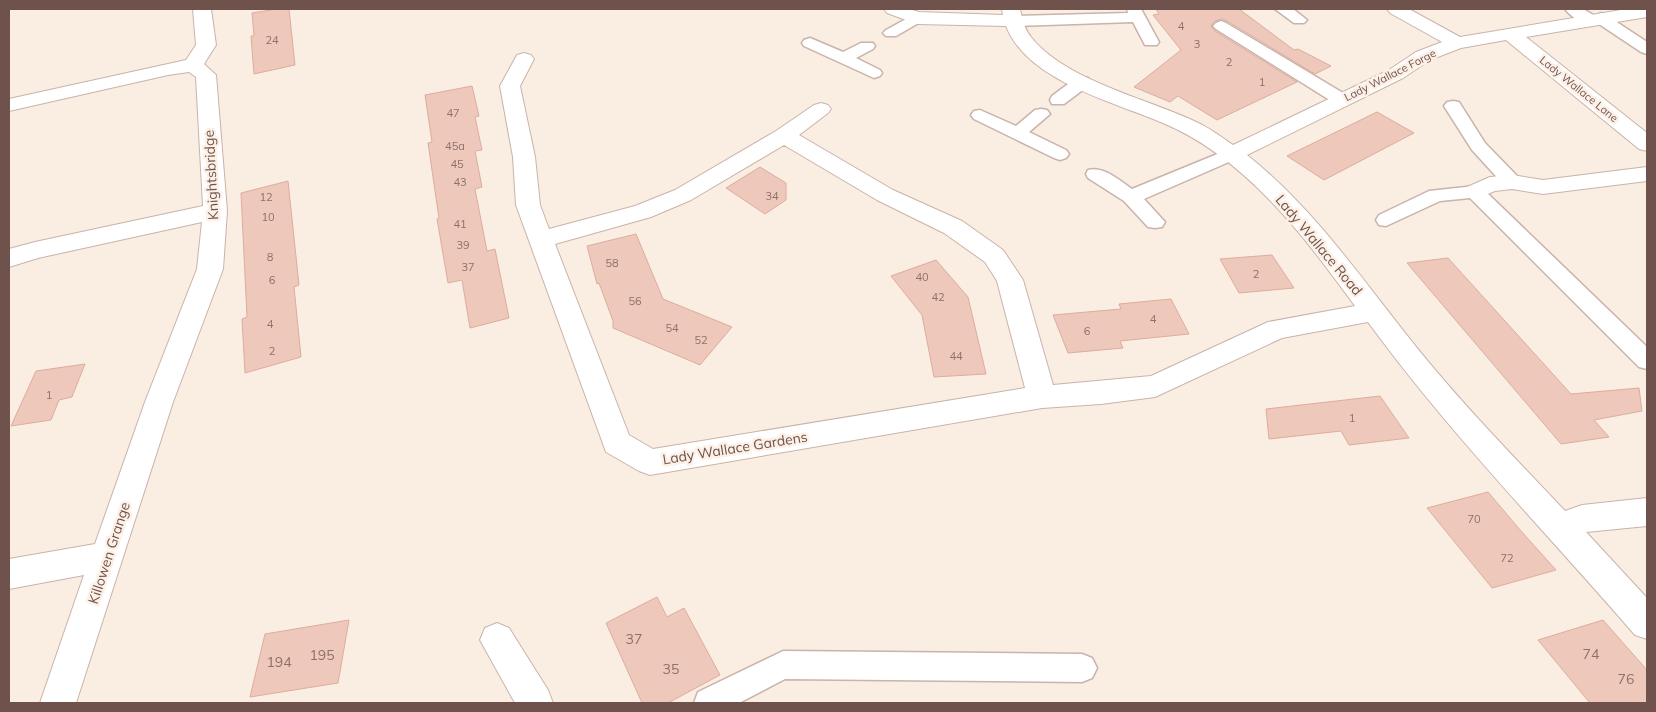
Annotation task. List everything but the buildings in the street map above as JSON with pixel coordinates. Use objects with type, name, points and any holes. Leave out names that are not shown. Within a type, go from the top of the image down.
[{"type":"street","points":[[9,105],[193,65],[206,45],[202,9]]},
{"type":"street","points":[[893,9],[917,18],[1012,15]]},
{"type":"street","points":[[1396,9],[1457,43]]},
{"type":"street","name":"Lady Wallace Forge","points":[[1232,154],[1396,74],[1423,56],[1457,43],[1647,11]]},
{"type":"street","name":"Lady Wallace Road","points":[[1012,15],[1022,40],[1043,60],[1082,82],[1190,126],[1232,154],[1281,198],[1326,251],[1431,384],[1647,623]]},
{"type":"street","name":"Lady Wallace Lane","points":[[1510,34],[1643,136]]},
{"type":"street","name":"Lady Wallace Gardens","points":[[524,58],[510,86],[524,157],[528,205],[617,443],[650,462],[1042,397],[1101,394],[1155,386],[1278,329],[1373,312]]},
{"type":"street","name":"Knightsbridge","points":[[159,402],[210,269],[215,210],[206,76],[193,65]]},
{"type":"street","points":[[542,239],[643,212],[683,195],[784,136],[822,109]]},
{"type":"street","points":[[784,136],[885,195],[953,227],[994,256],[1010,280],[1042,397]]},
{"type":"street","points":[[1475,192],[1490,184],[1512,182],[1543,187],[1647,174]]},
{"type":"street","points":[[9,258],[35,250],[215,210]]},
{"type":"street","name":"Killowen Grange","points":[[58,703],[159,402]]},
{"type":"street","points":[[1560,526],[1582,519],[1647,512]]},
{"type":"street","points":[[9,574],[108,556]]},
{"type":"street","points":[[497,640],[535,703]]},
{"type":"lane","points":[[1283,9],[1299,20]]},
{"type":"lane","points":[[1573,9],[1596,19],[1647,49]]},
{"type":"lane","points":[[1012,15],[1136,13],[1152,42]]},
{"type":"lane","points":[[891,32],[917,18]]},
{"type":"lane","points":[[1221,26],[1342,100]]},
{"type":"lane","points":[[810,43],[874,73]]},
{"type":"lane","points":[[843,58],[867,46]]},
{"type":"lane","points":[[1058,100],[1082,82]]},
{"type":"lane","points":[[1453,106],[1478,146],[1512,182]]},
{"type":"lane","points":[[1017,133],[1041,114]]},
{"type":"lane","points":[[980,115],[1060,154]]},
{"type":"lane","points":[[1132,197],[1232,154]]},
{"type":"lane","points":[[1095,174],[1132,197],[1156,222]]},
{"type":"lane","points":[[1386,220],[1436,195],[1475,192],[1647,361]]},
{"type":"lane","points":[[709,703],[784,666],[1082,668]]}]
